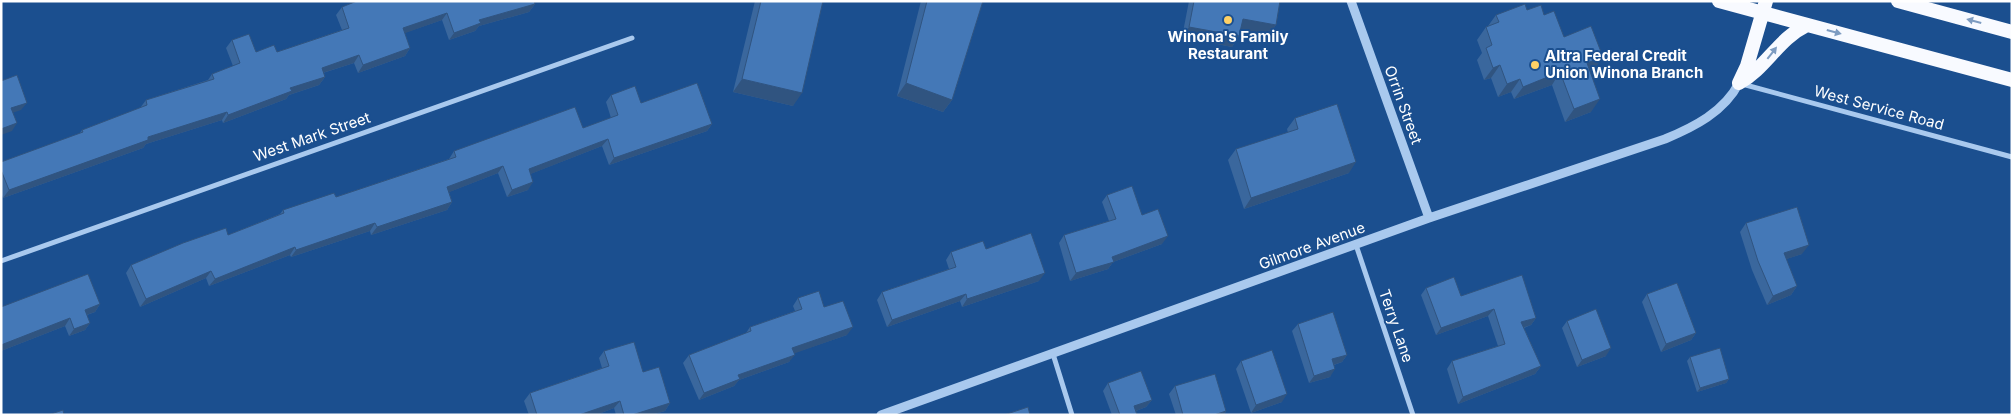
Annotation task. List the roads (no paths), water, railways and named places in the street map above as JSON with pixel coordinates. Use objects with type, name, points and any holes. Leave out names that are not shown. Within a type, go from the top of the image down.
[{"type":"highway","points":[[1720,1],[1763,7],[1807,25],[2012,80]]},
{"type":"highway","points":[[1898,1],[2012,32]]},
{"type":"highway","points":[[1739,83],[1747,66],[1763,7]]},
{"type":"highway","points":[[1739,83],[1762,67],[1792,32],[1807,25]]},
{"type":"street","name":"Orrin Street","points":[[1351,1],[1429,218]]},
{"type":"street","name":"West Mark Street","points":[[1,260],[632,38]]},
{"type":"street","name":"Gilmore Avenue","points":[[881,415],[1429,218],[1687,130],[1702,123],[1723,104],[1739,83]]},
{"type":"street","name":"West Service Road","points":[[1739,83],[2012,157]]},
{"type":"street","name":"Terry Lane","points":[[1356,245],[1413,415]]},
{"type":"street","points":[[1053,354],[1072,415]]},
{"type":"place","name":"Winona's Family Restaurant","points":[[1228,20]]},
{"type":"place","name":"Altra Federal Credit Union Winona Branch","points":[[1535,65]]}]
